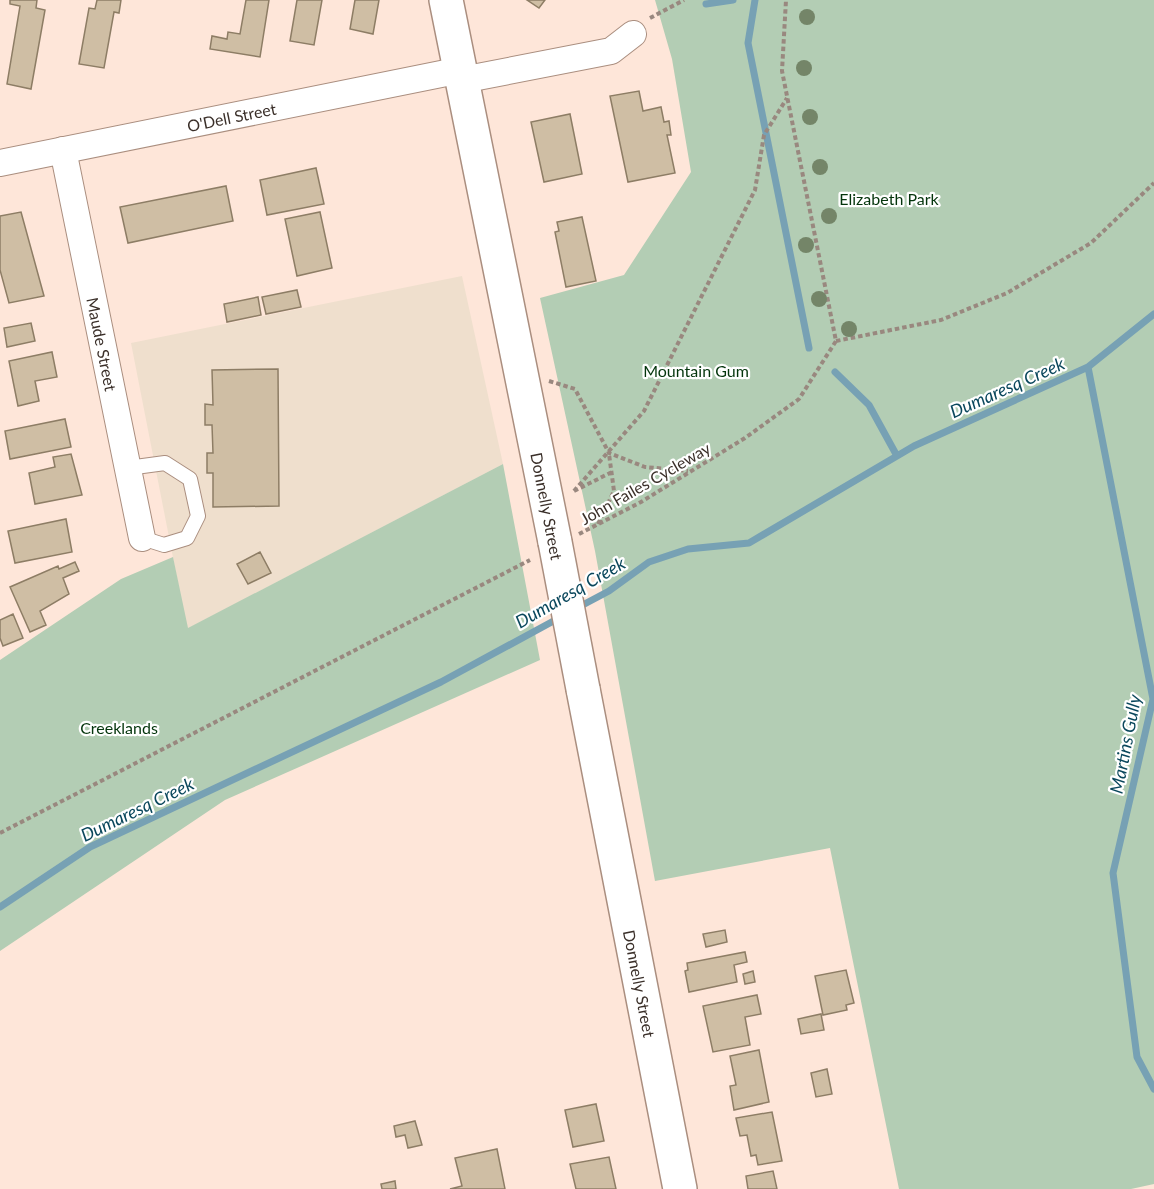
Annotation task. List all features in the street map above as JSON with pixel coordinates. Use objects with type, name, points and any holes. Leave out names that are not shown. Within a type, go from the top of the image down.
[{"type":"street","name":"Donnelly Street","points":[[446,0],[680,1189]]},
{"type":"street","name":"O'Dell Street","points":[[0,162],[461,75],[611,51],[633,34]]},
{"type":"street","name":"Maude Street","points":[[63,150],[142,538]]},
{"type":"lane","points":[[128,468],[165,463],[190,478],[198,516],[187,538],[164,545],[142,538]]},
{"type":"path","points":[[652,16],[684,0]]},
{"type":"path","points":[[786,0],[782,71],[836,341],[941,320],[1007,293],[1091,243],[1154,183]]},
{"type":"path","points":[[574,491],[644,411],[755,190],[764,135],[787,98]]},
{"type":"path","name":"John Failes Cycleway","points":[[0,833],[598,525],[745,438],[798,399],[836,341]]},
{"type":"path","points":[[544,382],[552,381],[575,389],[609,453],[614,491],[598,525]]},
{"type":"path","points":[[609,453],[645,467],[689,471]]},
{"type":"path","points":[[565,495],[612,472]]},
{"type":"shaded area","points":[[462,276],[503,464],[187,629],[131,343]]},
{"type":"green space","points":[[655,0],[1154,0],[1154,1184],[1131,1189],[899,1189],[830,848],[655,881],[595,551],[540,298],[624,275],[691,172],[672,59]]},
{"type":"green space","name":"Creeklands","points":[[503,464],[540,660],[225,800],[0,951],[0,660],[121,579],[173,557],[188,628]]},
{"type":"building","points":[[10,0],[37,0],[36,8],[45,10],[31,89],[7,84],[20,6],[10,4]]},
{"type":"building","points":[[97,0],[121,0],[119,13],[114,12],[104,68],[79,64],[89,8],[95,9]]},
{"type":"building","points":[[246,0],[269,0],[260,57],[210,49],[212,36],[227,39],[228,32],[240,34]]},
{"type":"building","points":[[297,0],[322,0],[314,45],[290,41]]},
{"type":"building","points":[[355,0],[379,0],[373,34],[350,29]]},
{"type":"building","points":[[527,0],[545,0],[539,8]]},
{"type":"building","points":[[639,91],[643,111],[661,107],[664,122],[669,121],[671,135],[667,135],[675,173],[628,182],[610,96]]},
{"type":"building","points":[[570,114],[582,174],[544,182],[531,122]]},
{"type":"building","points":[[316,168],[324,204],[267,215],[260,180]]},
{"type":"building","points":[[226,186],[233,221],[128,243],[120,207]]},
{"type":"building","points":[[21,212],[44,296],[9,303],[0,270],[0,216]]},
{"type":"building","points":[[320,212],[332,268],[297,276],[285,219]]},
{"type":"building","points":[[582,217],[596,281],[566,287],[555,232],[559,231],[557,222]]},
{"type":"building","points":[[297,290],[301,307],[266,314],[262,297]]},
{"type":"building","points":[[258,297],[261,315],[227,322],[224,304]]},
{"type":"building","points":[[31,323],[35,341],[7,347],[4,328]]},
{"type":"building","points":[[52,352],[57,377],[35,381],[39,401],[18,406],[9,361]]},
{"type":"building","points":[[278,369],[279,506],[213,507],[213,473],[207,473],[207,453],[213,453],[212,425],[205,425],[205,404],[213,405],[212,370]]},
{"type":"building","points":[[65,419],[71,447],[10,459],[5,431]]},
{"type":"building","points":[[71,454],[82,495],[35,504],[29,473],[55,467],[53,457]]},
{"type":"building","points":[[66,519],[72,552],[15,563],[8,531]]},
{"type":"building","points":[[260,552],[271,573],[248,584],[237,564]]},
{"type":"building","points":[[75,562],[79,571],[63,578],[69,594],[40,611],[46,625],[30,632],[10,587],[58,566],[59,569]]},
{"type":"building","points":[[13,614],[23,638],[3,646],[0,638],[0,620]]},
{"type":"building","points":[[725,930],[727,942],[706,947],[703,934]]},
{"type":"building","points":[[745,952],[747,962],[734,965],[737,982],[689,992],[685,971],[688,970],[687,963]]},
{"type":"building","points":[[846,970],[854,1003],[846,1005],[847,1010],[823,1015],[815,976]]},
{"type":"building","points":[[753,971],[755,982],[745,984],[743,974]]},
{"type":"building","points":[[757,995],[761,1014],[745,1017],[750,1045],[713,1052],[703,1006]]},
{"type":"building","points":[[821,1014],[824,1030],[801,1034],[798,1019]]},
{"type":"building","points":[[759,1050],[769,1102],[734,1110],[730,1086],[736,1085],[730,1056]]},
{"type":"building","points":[[827,1069],[832,1094],[816,1097],[811,1073]]},
{"type":"building","points":[[596,1104],[604,1141],[573,1147],[565,1110]]},
{"type":"building","points":[[772,1112],[782,1161],[758,1165],[756,1155],[751,1156],[747,1135],[740,1136],[736,1118]]},
{"type":"building","points":[[415,1121],[422,1145],[408,1148],[405,1135],[396,1137],[394,1126]]},
{"type":"building","points":[[497,1149],[505,1189],[450,1189],[462,1186],[455,1158]]},
{"type":"building","points":[[609,1157],[616,1189],[576,1189],[570,1164]]},
{"type":"building","points":[[773,1171],[777,1189],[748,1189],[746,1176]]},
{"type":"building","points":[[395,1181],[396,1189],[382,1189],[381,1184]]},
{"type":"waterway","points":[[706,4],[733,0]]},
{"type":"waterway","points":[[755,0],[748,43],[809,348]]},
{"type":"waterway","name":"Dumaresq Creek","points":[[577,608],[609,591],[649,562],[688,549],[749,543],[914,446],[1088,367],[1154,314]]},
{"type":"waterway","name":"Martins Gully","points":[[1088,367],[1153,699],[1113,873],[1137,1057],[1154,1089]]},
{"type":"waterway","points":[[835,372],[869,405],[897,456]]},
{"type":"waterway","name":"Dumaresq Creek","points":[[0,907],[90,847],[441,682],[559,618]]},
{"type":"park label","name":"Elizabeth Park","points":[[889,198]]},
{"type":"park label","name":"Mountain Gum","points":[[696,370]]}]
